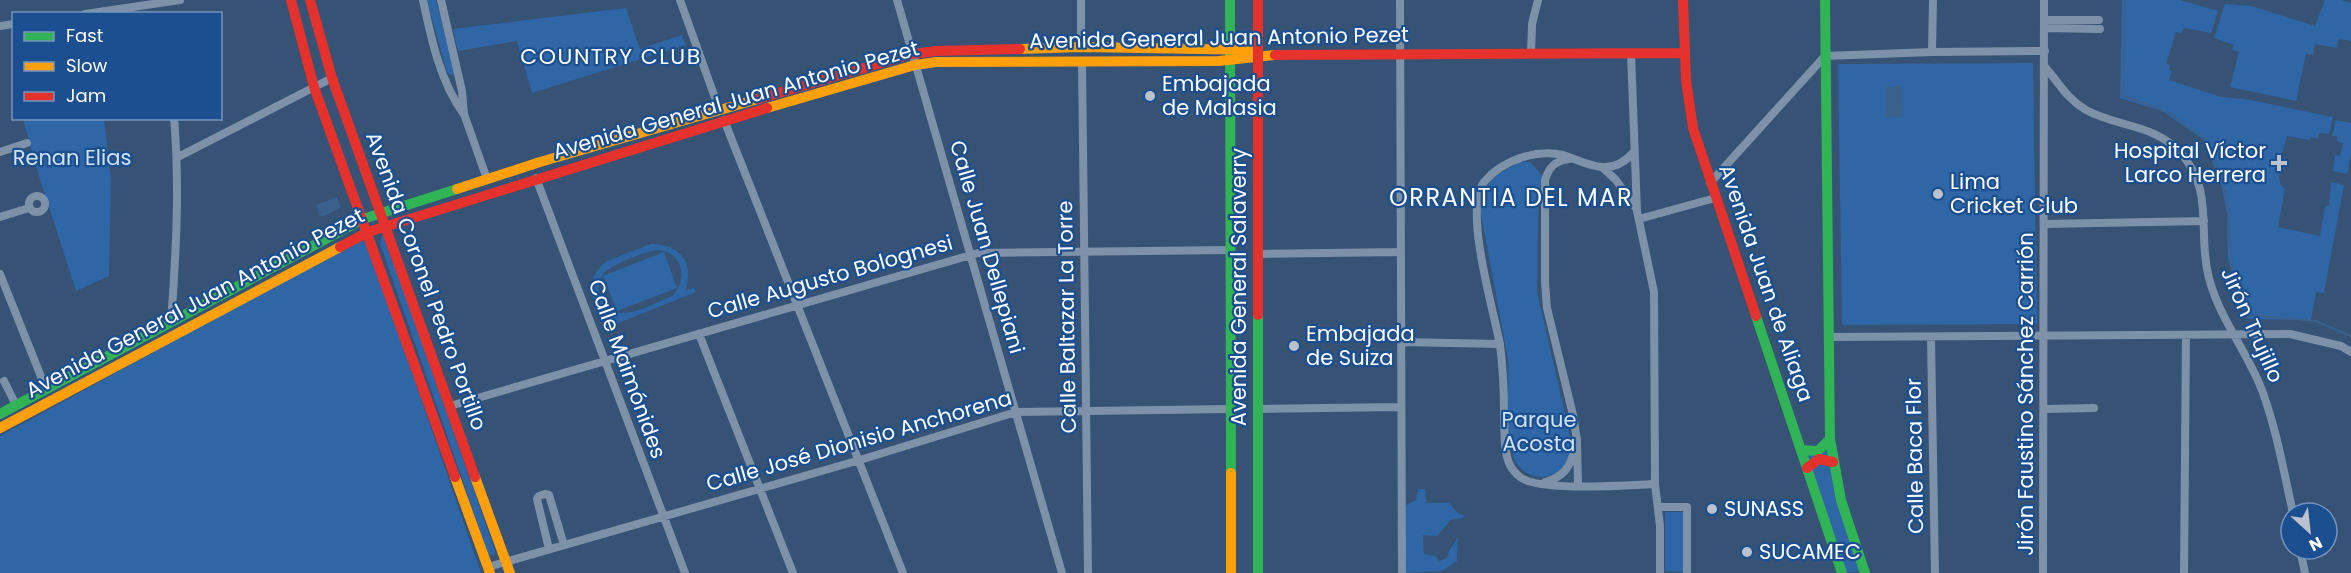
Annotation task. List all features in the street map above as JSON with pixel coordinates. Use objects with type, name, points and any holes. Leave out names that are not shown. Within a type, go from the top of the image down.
[{"type":"main road","name":"Avenida Coronel Pedro Portillo","points":[[291,0],[314,87],[489,570]]},
{"type":"main road","name":"Avenida Coronel Pedro Portillo","points":[[310,0],[332,78],[510,573]]},
{"type":"main road","name":"Avenida General Salaverry","points":[[1230,0],[1231,573]]},
{"type":"main road","name":"Avenida General Salaverry","points":[[1258,0],[1258,573]]},
{"type":"main road","name":"Avenida Juan de Aliaga","points":[[1683,0],[1684,53],[1689,108],[1710,183],[1842,573]]},
{"type":"main road","name":"Avenida Juan de Aliaga","points":[[1825,0],[1830,439],[1846,518],[1865,573]]},
{"type":"main road","name":"Avenida General Juan Antonio Pezet","points":[[0,428],[368,232],[936,51],[1082,47],[1230,54]]},
{"type":"main road","name":"Avenida General Juan Antonio Pezet","points":[[0,414],[363,219],[719,109],[913,60],[936,62],[1082,61],[1258,53],[1684,53]]},
{"type":"main road","points":[[1802,450],[1814,453],[1820,451],[1830,439]]},
{"type":"main road","points":[[1808,468],[1814,460],[1820,458],[1833,462]]},
{"type":"street","points":[[97,12],[160,1],[180,0]]},
{"type":"street","points":[[423,0],[450,93],[464,114],[487,179]]},
{"type":"street","points":[[441,0],[462,91],[464,114]]},
{"type":"street","points":[[680,0],[719,109]]},
{"type":"street","name":"Calle Juan Dellepiani","points":[[897,0],[1062,573]]},
{"type":"street","points":[[1081,0],[1082,47]]},
{"type":"street","points":[[1400,0],[1402,573]]},
{"type":"street","points":[[1531,53],[1532,24],[1538,0]]},
{"type":"street","points":[[1932,52],[1933,0]]},
{"type":"street","name":"Jirón Faustino Sánchez Carrión","points":[[2043,573],[2044,0]]},
{"type":"street","points":[[2045,24],[2099,20]]},
{"type":"street","points":[[2045,24],[2100,29]]},
{"type":"street","points":[[1710,183],[1825,56],[2045,51]]},
{"type":"street","points":[[1631,53],[1638,215],[1654,292],[1655,484],[1659,507],[1660,573]]},
{"type":"street","name":"Calle Baltazar La Torre","points":[[1082,61],[1088,573]]},
{"type":"street","name":"Jirón Trujillo","points":[[2045,67],[2076,104],[2091,113],[2154,132],[2173,144],[2185,158],[2199,182],[2203,197],[2207,272],[2220,308],[2263,392],[2277,439],[2290,501]]},
{"type":"street","points":[[444,76],[450,78],[458,73]]},
{"type":"street","points":[[178,157],[332,78]]},
{"type":"street","points":[[2045,89],[2049,85],[2059,86]]},
{"type":"street","points":[[171,322],[178,157],[174,120]]},
{"type":"street","points":[[724,120],[903,573]]},
{"type":"street","points":[[0,152],[27,143]]},
{"type":"street","points":[[1634,152],[1620,164],[1602,167],[1551,153],[1527,156],[1501,168],[1484,182],[1477,196],[1477,231],[1500,344],[1504,378],[1507,456],[1514,471],[1532,483],[1655,484]]},
{"type":"street","points":[[1527,156],[1543,159],[1547,164],[1544,201],[1546,308],[1577,440],[1578,485]]},
{"type":"street","points":[[1547,173],[1560,160],[1575,159]]},
{"type":"street","points":[[1602,167],[1628,194],[1638,215]]},
{"type":"street","name":"Calle Maimónides","points":[[536,178],[685,573]]},
{"type":"street","points":[[1638,215],[1715,198]]},
{"type":"street","points":[[0,217],[29,208]]},
{"type":"street","points":[[2044,224],[2204,221]]},
{"type":"street","name":"Calle Augusto Bolognesi","points":[[450,406],[978,253],[1230,250]]},
{"type":"street","points":[[1258,254],[1401,252]]},
{"type":"street","points":[[0,276],[46,389]]},
{"type":"street","points":[[699,334],[793,573]]},
{"type":"street","points":[[1828,337],[2290,334],[2341,346],[2351,352]]},
{"type":"street","points":[[2184,573],[2186,335]]},
{"type":"street","name":"Calle Baca Flor","points":[[1931,338],[1935,573]]},
{"type":"street","points":[[1401,342],[1500,344]]},
{"type":"street","points":[[4,381],[16,405]]},
{"type":"street","points":[[1258,409],[1401,407]]},
{"type":"street","points":[[2044,409],[2094,408]]},
{"type":"street","name":"Calle José Dionisio Anchorena","points":[[489,570],[506,561],[860,460],[1016,412],[1231,409]]},
{"type":"street","points":[[1532,483],[1554,480],[1564,473],[1571,463],[1577,440]]},
{"type":"street","points":[[549,549],[537,499],[545,494],[549,495],[564,545]]},
{"type":"street","points":[[1659,507],[1687,507],[1687,573]]},
{"type":"green space","points":[[427,0],[436,0],[454,74],[450,75],[447,72]]},
{"type":"green space","points":[[2122,0],[2180,0],[2218,11],[2211,33],[2184,28],[2181,33],[2176,32],[2166,64],[2170,65],[2169,70],[2172,71],[2169,80],[2221,97],[2245,99],[2333,117],[2329,134],[2319,133],[2318,139],[2287,136],[2279,172],[2281,185],[2285,189],[2278,227],[2320,236],[2325,206],[2329,206],[2331,182],[2344,185],[2324,293],[2316,292],[2311,320],[2247,319],[2228,260],[2227,214],[2222,188],[2204,140],[2162,111],[2120,98]]},
{"type":"green space","points":[[2325,0],[2341,0],[2351,3],[2351,41],[2339,39],[2336,48],[2315,44],[2313,55],[2306,54],[2296,101],[2230,87],[2239,52],[2232,50],[2234,45],[2214,38],[2225,4],[2251,6],[2315,26]]},
{"type":"green space","points":[[626,8],[640,49],[682,35],[686,45],[532,93],[517,41],[458,51],[453,29]]},
{"type":"green space","name":"Lima Cricket Club","points":[[2033,63],[2037,324],[1842,325],[1838,64]]},
{"type":"green space","name":"Renan Elias","points":[[23,120],[104,120],[111,179],[109,276],[76,291]]},
{"type":"green space","points":[[2336,120],[2351,123],[2351,154],[2347,174],[2333,171],[2335,155],[2340,156],[2343,143],[2337,141],[2337,136],[2332,136]]},
{"type":"green space","name":"Parque Acosta","points":[[1520,162],[1530,162],[1542,175],[1538,209],[1537,292],[1571,440],[1570,456],[1564,466],[1549,476],[1540,477],[1524,471],[1518,465],[1510,444],[1508,359],[1480,209],[1481,199],[1492,180]]},
{"type":"green space","points":[[382,236],[385,236],[495,551],[494,555],[488,553],[380,243]]},
{"type":"green space","points":[[359,240],[367,241],[481,573],[0,573],[0,436]]},
{"type":"green space","points":[[651,244],[670,247],[683,257],[686,264],[688,281],[685,291],[694,288],[696,292],[616,324],[615,319],[599,307],[592,292],[594,276],[607,261]],"holes":[[[656,250],[665,251],[677,260],[680,267],[680,282],[672,296],[629,313],[616,312],[605,305],[599,293],[600,279],[604,273],[637,256]]]},
{"type":"green space","points":[[664,252],[677,288],[617,311],[603,276]]},
{"type":"green space","points":[[1830,439],[1864,571],[1842,573],[1801,450],[1807,452]]},
{"type":"green space","points":[[1418,489],[1425,489],[1426,503],[1449,503],[1459,514],[1464,515],[1463,518],[1451,520],[1437,536],[1423,535],[1424,554],[1435,556],[1439,561],[1447,558],[1458,537],[1457,561],[1442,571],[1406,573],[1406,505],[1416,500]]},
{"type":"green space","points":[[1665,512],[1685,512],[1684,572],[1665,571]]},
{"type":"shaded area","points":[[1902,86],[1903,117],[1886,118],[1886,87]]},
{"type":"shaded area","points":[[337,197],[341,208],[321,217],[316,205]]},
{"type":"waterway","points":[[2125,0],[2123,96],[2166,111],[2208,141],[2222,178],[2228,205],[2232,265],[2248,315],[2316,321],[2351,336]]},
{"type":"traffic: fast","points":[[1230,0],[1231,473]]},
{"type":"traffic: fast","points":[[1825,0],[1830,439],[1841,500],[1865,573]]},
{"type":"traffic: fast","points":[[0,414],[363,219],[457,189]]},
{"type":"traffic: fast","points":[[1258,315],[1258,573]]},
{"type":"traffic: fast","points":[[1756,316],[1842,573]]},
{"type":"traffic: fast","points":[[1801,450],[1818,451],[1830,439]]},
{"type":"traffic: slow","points":[[1020,49],[1081,47],[1258,50]]},
{"type":"traffic: slow","points":[[767,108],[915,65],[936,62],[1219,61],[1275,55]]},
{"type":"traffic: slow","points":[[457,189],[540,162],[758,99]]},
{"type":"traffic: slow","points":[[0,428],[340,247]]},
{"type":"traffic: slow","points":[[1231,473],[1231,573]]},
{"type":"traffic: slow","points":[[455,477],[490,573]]},
{"type":"traffic: slow","points":[[475,477],[510,573]]},
{"type":"traffic: jam","points":[[291,0],[314,87],[455,477]]},
{"type":"traffic: jam","points":[[310,0],[332,78],[475,477]]},
{"type":"traffic: jam","points":[[1258,0],[1258,315]]},
{"type":"traffic: jam","points":[[1683,0],[1686,80],[1693,128],[1756,316]]},
{"type":"traffic: jam","points":[[758,99],[912,54],[936,51],[1020,49]]},
{"type":"traffic: jam","points":[[1275,55],[1684,53]]},
{"type":"traffic: jam","points":[[340,247],[368,232],[767,108]]},
{"type":"traffic: jam","points":[[1807,468],[1819,459],[1833,462]]},
{"type":"place","name":"Embajada de Malasia","points":[[1150,96]]},
{"type":"place","name":"Hospital Víctor Larco Herrera","points":[[2279,163]]},
{"type":"place","name":"Lima Cricket Club","points":[[1938,194]]},
{"type":"place","name":"Embajada de Suiza","points":[[1294,346]]},
{"type":"place","name":"SUNASS","points":[[1712,509]]},
{"type":"place","name":"SUCAMEC","points":[[1747,552]]},
{"type":"district","name":"COUNTRY CLUB","points":[[611,56]]},
{"type":"district","name":"ORRANTIA DEL MAR","points":[[1511,198]]}]
